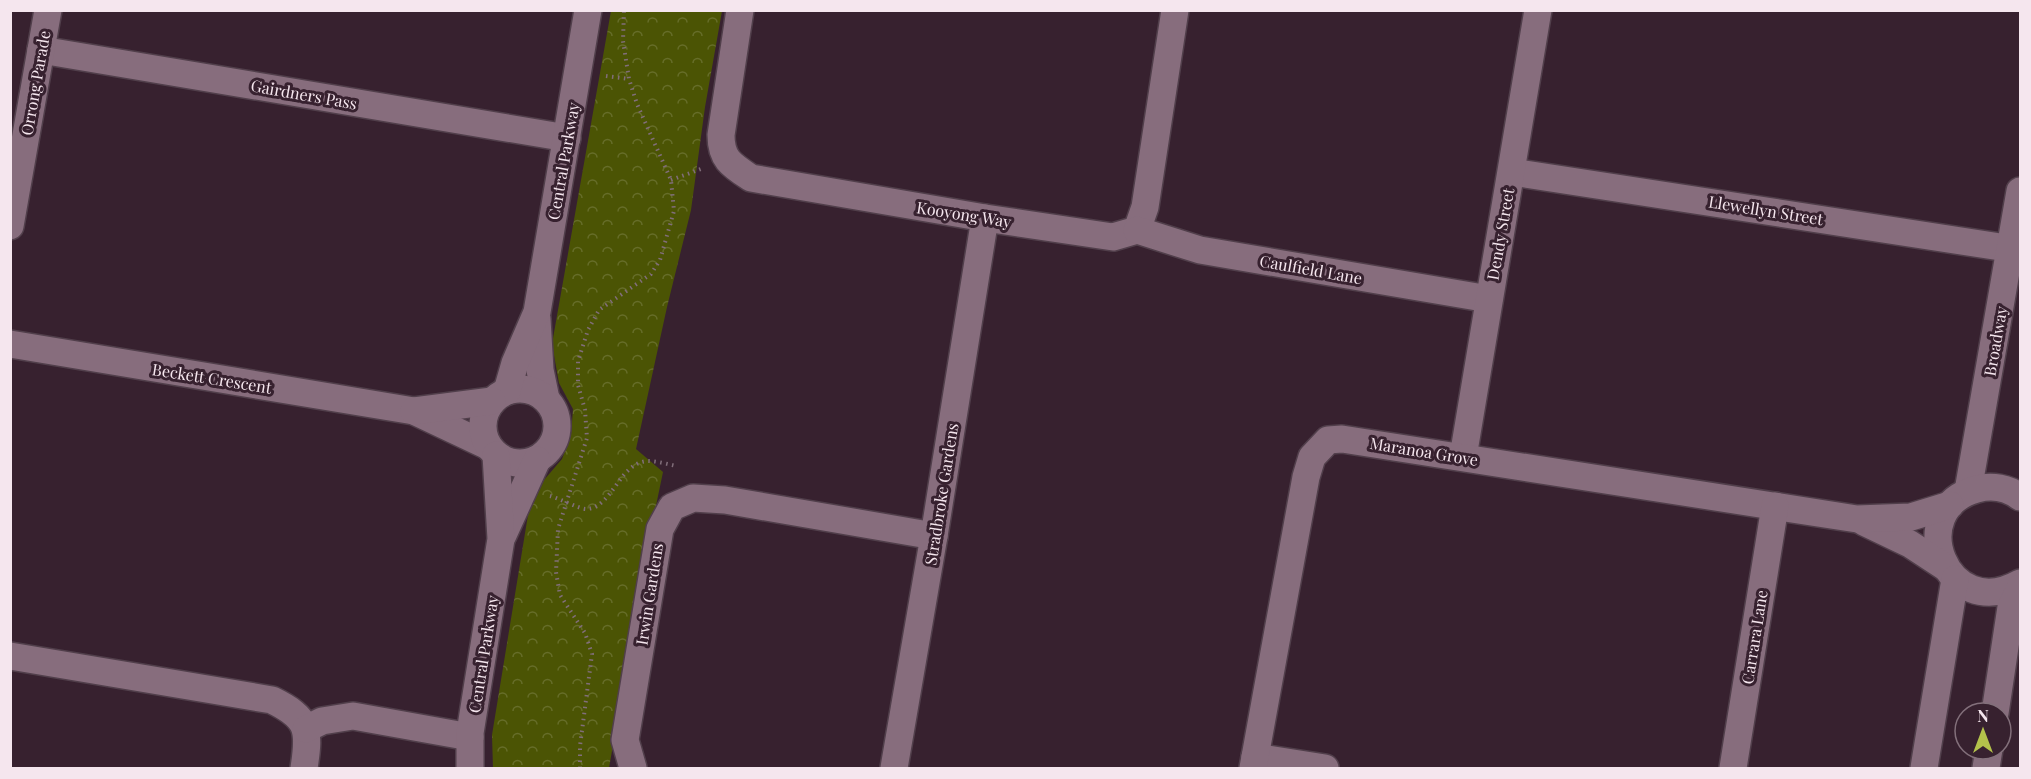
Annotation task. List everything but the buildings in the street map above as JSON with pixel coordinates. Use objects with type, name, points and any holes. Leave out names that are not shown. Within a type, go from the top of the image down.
[{"type":"street","name":"Orrong Parade","points":[[12,212],[48,10]]},
{"type":"street","name":"Central Parkway","points":[[546,399],[540,370],[537,312],[588,10]]},
{"type":"street","name":"Kooyong Way","points":[[740,10],[721,135],[721,150],[734,167],[750,178],[1113,237],[1137,230]]},
{"type":"street","points":[[1137,230],[1145,207],[1175,10]]},
{"type":"street","name":"Dendy Street","points":[[1463,457],[1538,10]]},
{"type":"street","name":"Gairdners Pass","points":[[41,50],[567,138]]},
{"type":"street","name":"Llewellyn Street","points":[[1512,172],[2016,250]]},
{"type":"street","name":"Broadway","points":[[1950,573],[1939,552],[1938,536],[1942,519],[1959,498],[2016,250],[2020,191]]},
{"type":"street","name":"Stradbroke Gardens","points":[[894,768],[985,218]]},
{"type":"street","name":"Caulfield Lane","points":[[1137,230],[1200,250],[1489,299]]},
{"type":"street","name":"Central Parkway","points":[[499,396],[537,312]]},
{"type":"street","name":"Beckett Crescent","points":[[10,344],[414,411],[492,451]]},
{"type":"street","points":[[517,388],[528,389],[546,399],[554,408],[558,420],[558,432],[547,453],[537,460],[516,464],[492,451],[483,435],[483,424],[485,412],[499,396],[517,388]]},
{"type":"street","name":"Beckett Crescent","points":[[414,411],[499,396]]},
{"type":"street","name":"Maranoa Grove","points":[[1254,763],[1306,477],[1312,457],[1328,440],[1342,439],[1463,457],[1857,519],[1911,517],[1985,487],[2002,488],[2020,497]]},
{"type":"street","name":"Central Parkway","points":[[470,768],[470,737],[501,539],[492,451]]},
{"type":"street","name":"Central Parkway","points":[[501,539],[537,460]]},
{"type":"street","name":"Irwin Gardens","points":[[633,768],[625,740],[660,529],[672,507],[693,498],[725,500],[934,536]]},
{"type":"street","name":"Carrara Lane","points":[[1733,768],[1775,506]]},
{"type":"street","name":"Maranoa Grove","points":[[1857,519],[1910,544],[1967,587],[1996,592],[2020,583]]},
{"type":"street","points":[[1924,768],[1950,573]]},
{"type":"street","points":[[1997,701],[2011,607],[2020,588]]},
{"type":"street","points":[[10,656],[272,700],[290,708],[300,718],[306,729],[304,768]]},
{"type":"street","points":[[306,729],[322,721],[352,716],[470,737]]},
{"type":"street","points":[[1254,763],[1325,768]]},
{"type":"path","points":[[580,768],[580,746],[592,654],[585,633],[560,595],[556,572],[558,529],[587,438],[585,410],[578,386],[578,361],[588,330],[599,310],[651,274],[660,260],[674,211],[671,180],[637,104],[629,79],[623,41],[624,10]]},
{"type":"path","points":[[524,488],[566,500],[585,509],[599,504],[627,472],[638,464],[646,461],[676,466]]},
{"type":"green space","points":[[611,11],[722,11],[705,107],[691,210],[636,449],[663,472],[648,544],[609,768],[493,768],[492,735],[528,515],[544,480],[562,459],[571,435],[573,409],[559,383],[552,344]]}]
